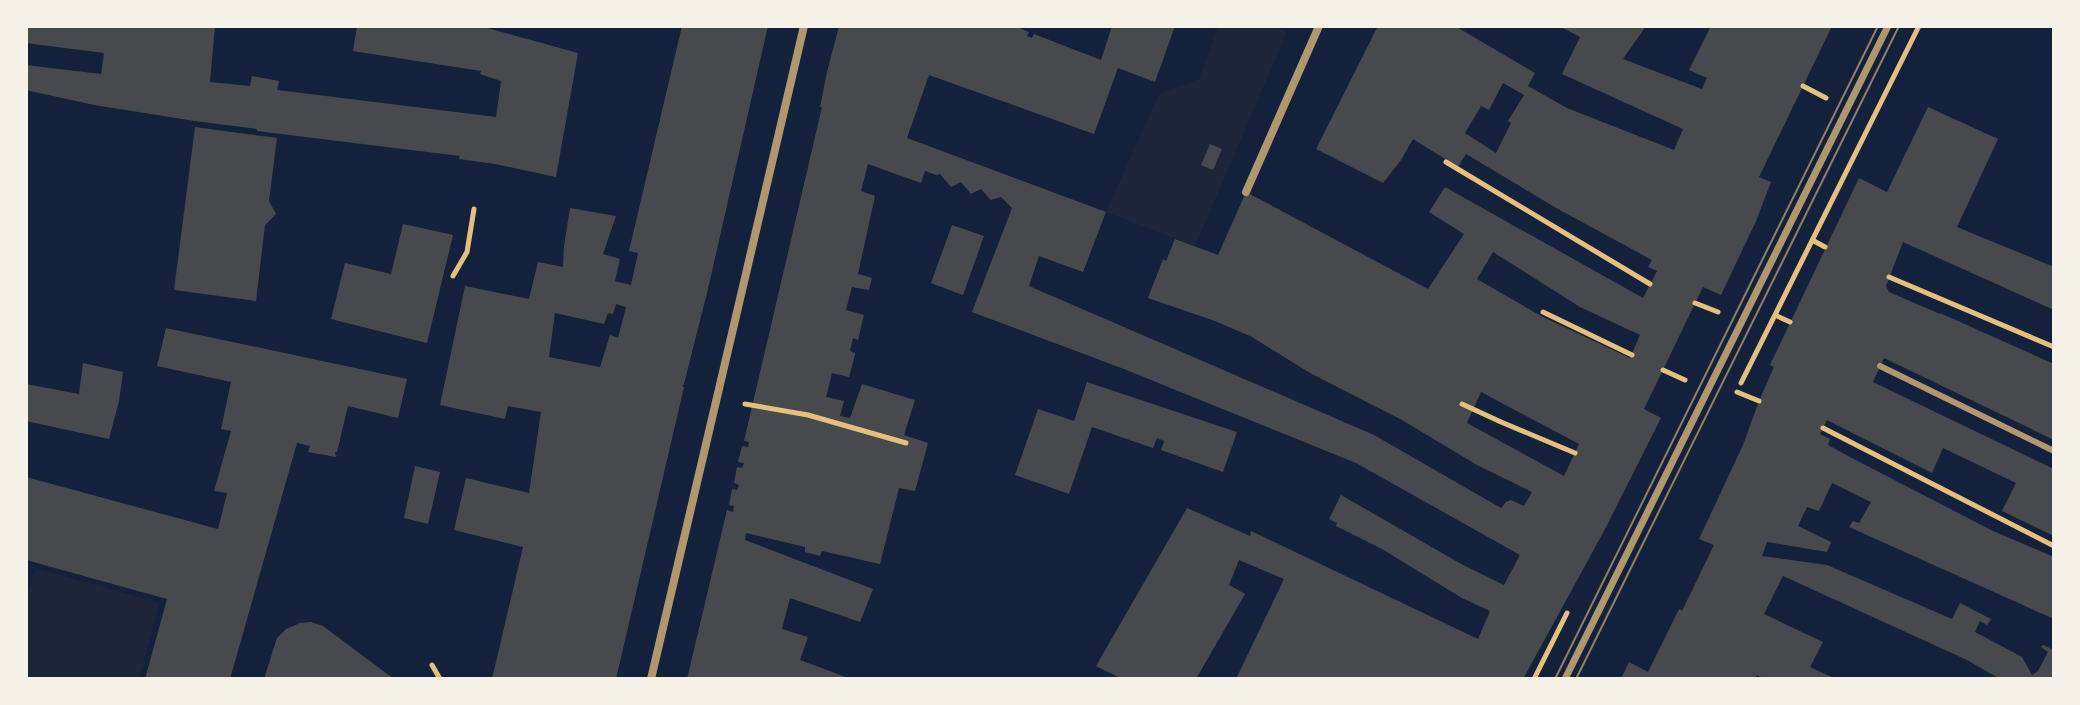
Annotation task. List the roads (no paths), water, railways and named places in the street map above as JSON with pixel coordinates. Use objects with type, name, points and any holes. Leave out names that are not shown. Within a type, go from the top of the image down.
[{"type":"street","points":[[651,679],[804,26]]},
{"type":"street","points":[[1246,192],[1319,26]]},
{"type":"street","points":[[1565,679],[1888,26]]},
{"type":"lane","points":[[1880,366],[2054,451]]},
{"type":"tram line","points":[[1555,679],[1878,26]]},
{"type":"tram line","points":[[1576,679],[1899,26]]}]
